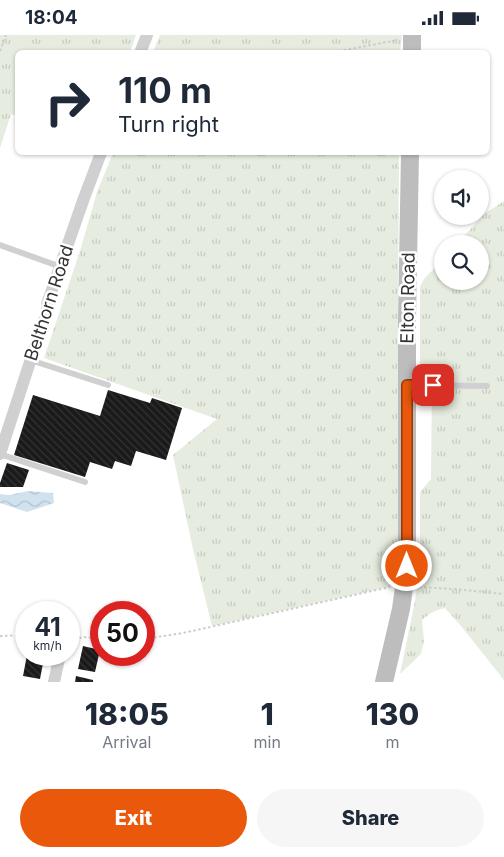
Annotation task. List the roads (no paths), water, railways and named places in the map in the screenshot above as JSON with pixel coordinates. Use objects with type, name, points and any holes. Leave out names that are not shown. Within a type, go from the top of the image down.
[{"type":"main road","name":"Elton Road","points":[[384,682],[401,609],[407,566],[407,311],[410,155]]},
{"type":"street","points":[[141,50],[147,35]]},
{"type":"street","name":"Belthorn Road","points":[[0,454],[47,314],[47,304],[100,155]]},
{"type":"street","points":[[54,682],[57,666]]},
{"type":"lane","points":[[0,245],[61,267]]},
{"type":"lane","points":[[30,360],[108,385]]},
{"type":"lane","points":[[407,385],[487,386]]},
{"type":"lane","points":[[0,454],[85,482]]},
{"type":"water","points":[[28,491],[53,493],[54,503],[27,512],[0,503],[0,494],[9,495]]}]
